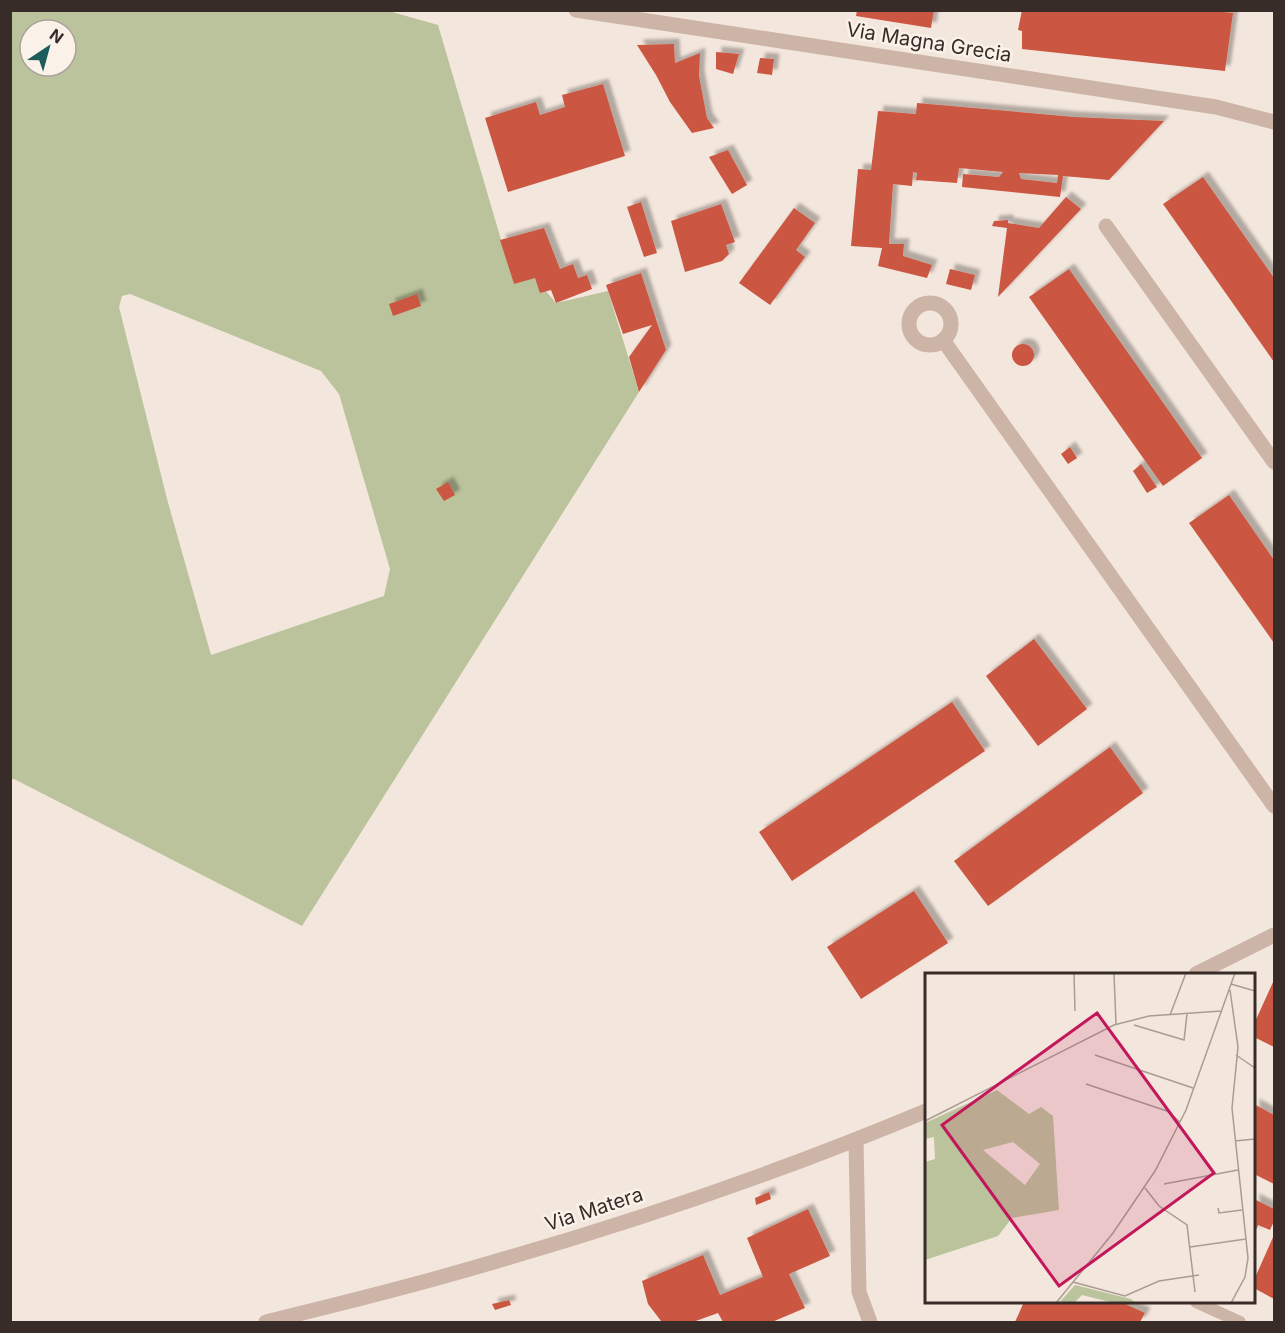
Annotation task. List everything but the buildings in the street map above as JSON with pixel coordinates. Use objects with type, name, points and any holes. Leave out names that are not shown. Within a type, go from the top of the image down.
[{"type":"street","name":"Via Magna Grecia","points":[[576,10],[1205,106],[1275,122]]},
{"type":"street","points":[[1107,226],[1275,462]]},
{"type":"street","points":[[943,340],[1275,806]]},
{"type":"street","points":[[1200,973],[1275,935]]},
{"type":"street","name":"Via Matera","points":[[266,1323],[496,1262],[592,1233],[856,1140],[925,1112]]},
{"type":"street","points":[[856,1140],[859,1292],[870,1323]]},
{"type":"lane","points":[[1198,1303],[1240,1323]]},
{"type":"green space","points":[[385,10],[438,25],[514,284],[534,277],[556,303],[608,291],[639,392],[302,926],[11,779],[11,11]],"holes":[[[130,294],[321,371],[339,394],[390,569],[384,596],[211,655],[167,499],[119,307],[122,296]]]}]
